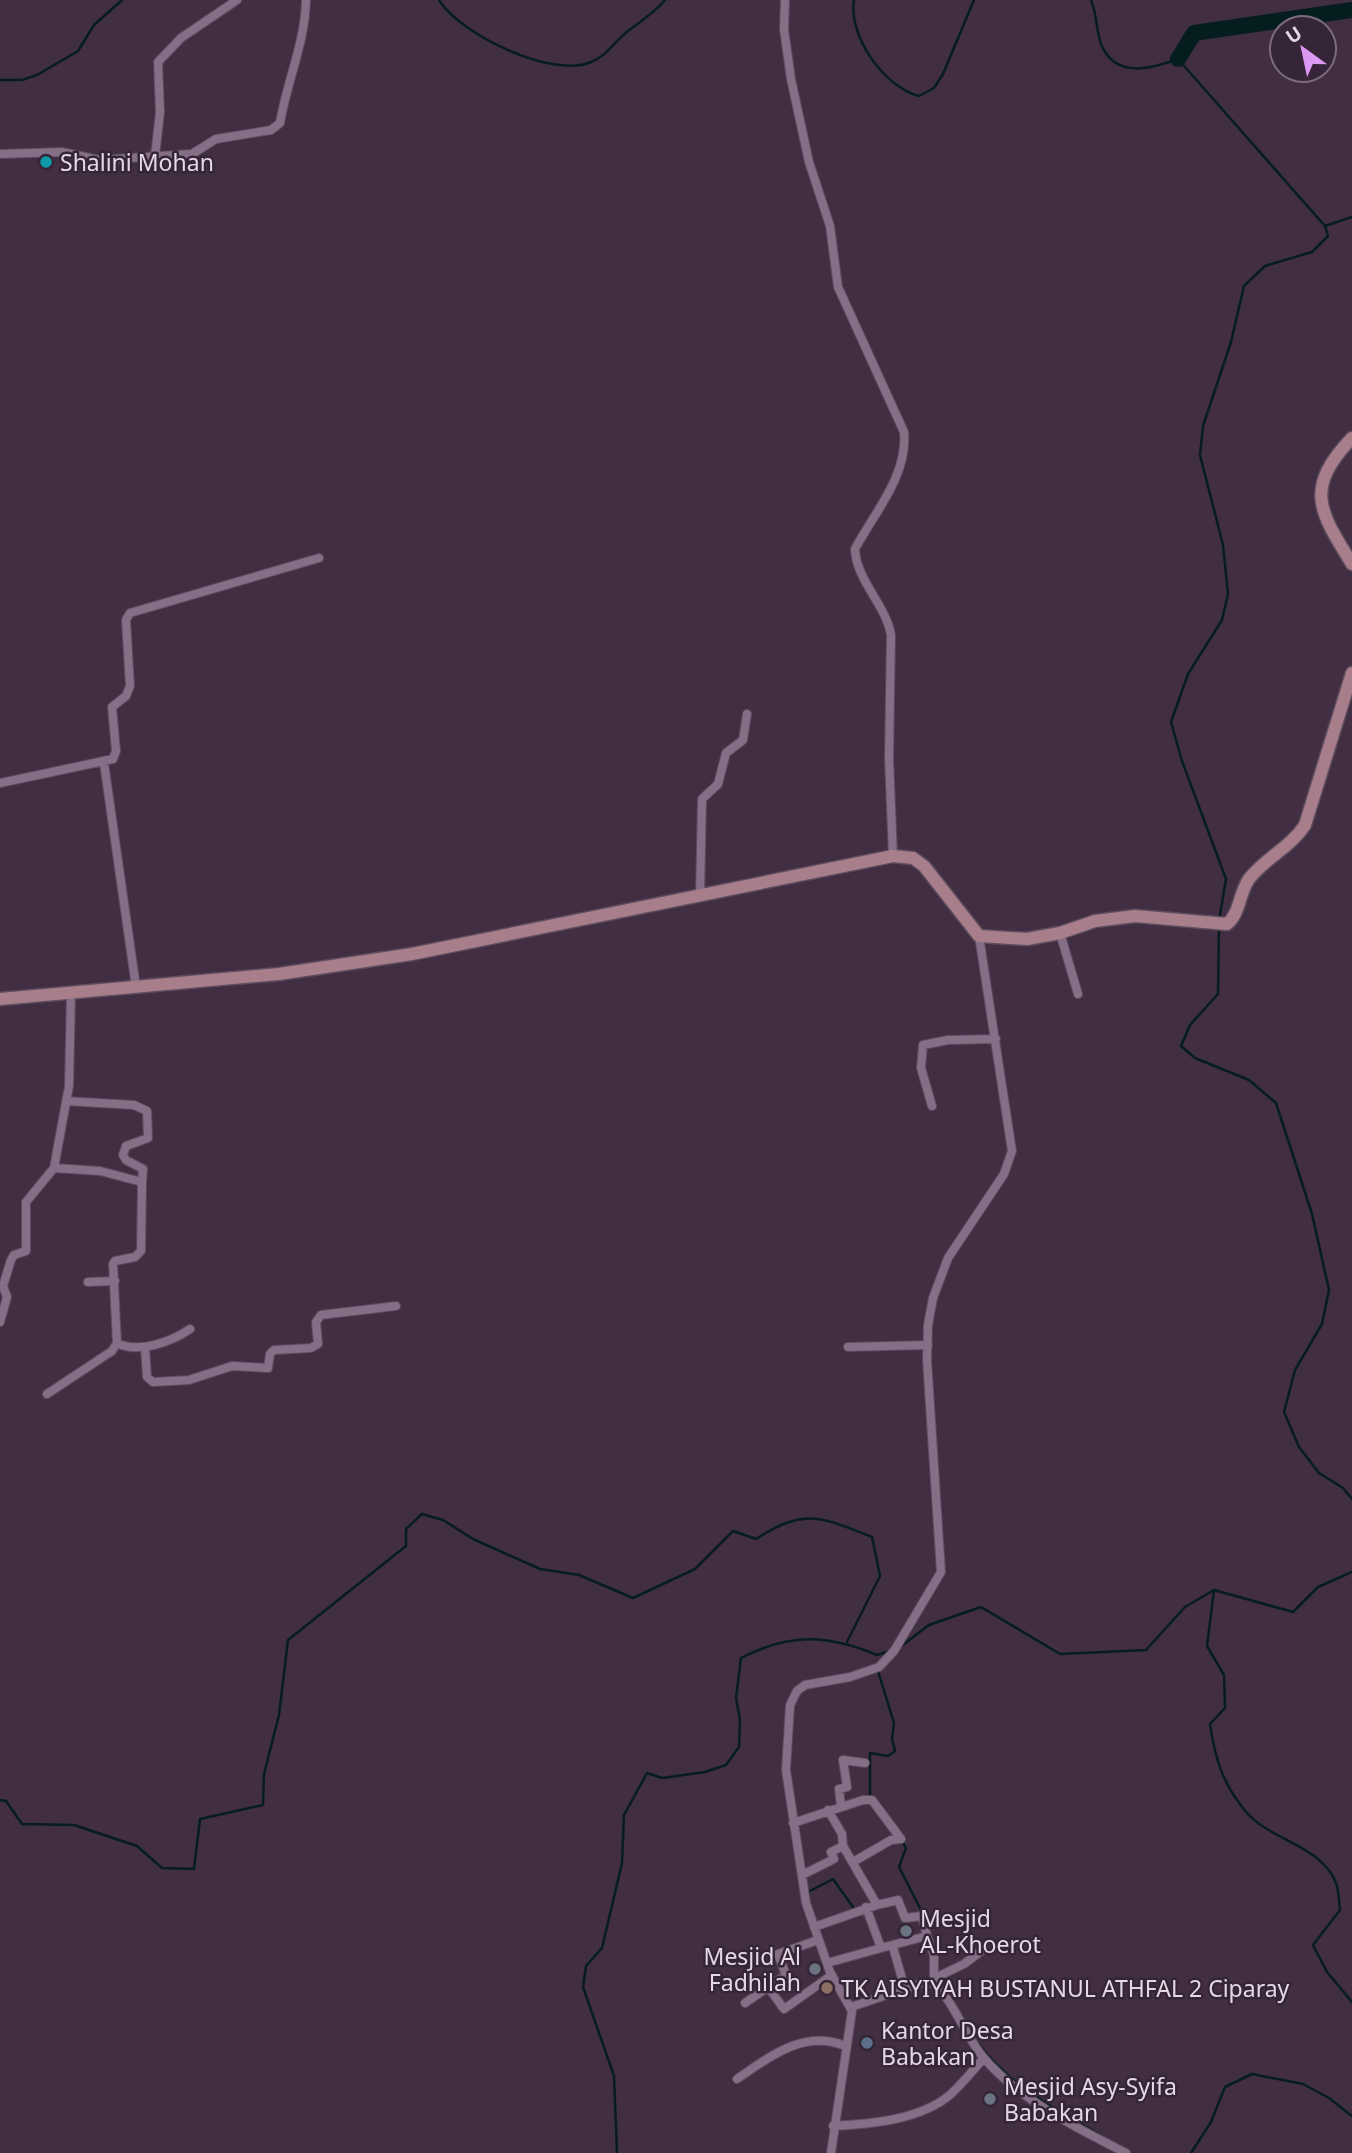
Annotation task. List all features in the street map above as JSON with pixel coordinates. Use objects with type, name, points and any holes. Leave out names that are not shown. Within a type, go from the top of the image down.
[{"type":"street","points":[[155,156],[160,112],[158,62],[181,38],[237,0]]},
{"type":"street","points":[[0,154],[62,152],[99,160],[192,154],[216,139],[240,137],[276,127],[280,123],[286,90],[304,34],[306,0]]},
{"type":"street","points":[[785,0],[784,29],[790,79],[809,162],[830,226],[838,287],[904,432],[904,455],[898,471],[855,549],[863,573],[890,625],[889,758],[893,856]]},
{"type":"street","points":[[1352,438],[1333,460],[1323,483],[1320,501],[1328,526],[1352,564]]},
{"type":"street","points":[[0,783],[67,767],[112,761],[116,751],[112,707],[130,691],[127,620],[130,612],[319,558]]},
{"type":"street","points":[[979,936],[1027,939],[1060,933],[1095,921],[1135,916],[1225,925],[1234,918],[1246,883],[1256,870],[1295,838],[1305,825],[1352,673]]},
{"type":"street","points":[[700,896],[702,799],[718,784],[726,753],[743,740],[747,714]]},
{"type":"street","points":[[104,763],[136,987]]},
{"type":"street","points":[[0,999],[279,974],[412,954],[893,856],[913,858],[924,866],[979,936],[1012,1151],[1004,1174],[948,1258],[933,1298],[928,1345],[943,1564],[894,1650],[876,1669],[810,1683],[794,1695],[790,1705],[786,1770],[802,1875],[818,1940],[832,1975],[851,2007],[831,2153]]},
{"type":"street","points":[[1060,933],[1078,994]]},
{"type":"street","points":[[0,1322],[7,1297],[3,1286],[11,1260],[14,1255],[26,1251],[26,1202],[54,1168],[66,1101],[71,992]]},
{"type":"street","points":[[932,1106],[921,1068],[920,1049],[923,1045],[948,1040],[996,1039]]},
{"type":"street","points":[[47,1394],[112,1351],[117,1343],[114,1262],[135,1257],[142,1249],[143,1169],[126,1160],[123,1155],[126,1146],[148,1138],[147,1111],[134,1105],[66,1101]]},
{"type":"street","points":[[54,1168],[100,1171],[142,1182]]},
{"type":"street","points":[[88,1282],[115,1281]]},
{"type":"street","points":[[145,1348],[147,1377],[153,1382],[189,1380],[232,1367],[268,1368],[271,1365],[270,1353],[274,1350],[311,1348],[318,1344],[316,1322],[321,1315],[396,1306]]},
{"type":"street","points":[[117,1343],[145,1348],[190,1329]]},
{"type":"street","points":[[848,1346],[928,1345]]},
{"type":"street","points":[[841,1806],[839,1789],[847,1787],[843,1760],[865,1763]]},
{"type":"street","points":[[795,1822],[841,1806],[871,1800],[901,1839],[891,1840],[853,1862]]},
{"type":"street","points":[[828,1810],[842,1834],[843,1846],[877,1905]]},
{"type":"street","points":[[802,1875],[834,1859],[831,1852],[843,1846]]},
{"type":"street","points":[[814,1927],[866,1908],[898,1900],[905,1918],[922,1916],[934,1955],[934,1981],[984,2058],[1023,2092],[1109,2149],[1126,2153]]},
{"type":"street","points":[[866,1908],[881,1948]]},
{"type":"street","points":[[827,1963],[927,1936]]},
{"type":"street","points":[[745,2003],[786,1975],[778,1954],[818,1940]]},
{"type":"street","points":[[893,1947],[905,1989]]},
{"type":"street","points":[[851,2007],[934,1981],[984,1949]]},
{"type":"street","points":[[768,1987],[784,2009],[832,1975]]},
{"type":"street","points":[[737,2079],[799,2042],[817,2039],[845,2046]]},
{"type":"street","points":[[833,2126],[878,2124],[898,2119],[946,2097],[984,2058]]},
{"type":"waterway","points":[[0,80],[22,80],[37,75],[78,51],[94,25],[122,0]]},
{"type":"waterway","points":[[439,0],[466,26],[508,50],[531,59],[574,66],[602,56],[665,0]]},
{"type":"waterway","points":[[854,0],[857,29],[871,58],[893,82],[919,96],[934,88],[943,74],[974,0]]},
{"type":"waterway","points":[[1091,0],[1101,44],[1115,63],[1124,67],[1145,68],[1178,59],[1325,226],[1352,217]]},
{"type":"waterway","points":[[1178,59],[1194,33],[1352,10]]},
{"type":"waterway","points":[[1219,921],[1226,879],[1182,761],[1171,722],[1188,674],[1222,620],[1228,594],[1223,545],[1200,455],[1203,426],[1231,342],[1244,286],[1265,266],[1312,252],[1328,236],[1325,226]]},
{"type":"waterway","points":[[1219,927],[1218,994],[1190,1025],[1181,1046],[1195,1058],[1249,1080],[1276,1103],[1312,1214],[1329,1290],[1322,1324],[1295,1370],[1284,1412],[1299,1447],[1319,1473],[1343,1488],[1352,1499]]},
{"type":"waterway","points":[[0,1800],[6,1801],[22,1824],[74,1825],[137,1846],[162,1868],[194,1869],[200,1819],[263,1805],[264,1774],[279,1715],[288,1640],[406,1546],[406,1529],[422,1514],[443,1520],[473,1539],[540,1569],[579,1575],[633,1598],[695,1569],[733,1531],[756,1539],[788,1522],[813,1518],[826,1520],[872,1537],[880,1576],[847,1642]]},
{"type":"waterway","points":[[900,1647],[929,1625],[981,1607],[1060,1654],[1146,1650],[1185,1607],[1214,1590],[1293,1612],[1318,1587],[1352,1572]]},
{"type":"waterway","points":[[1214,1590],[1207,1646],[1224,1675],[1225,1708],[1210,1724],[1218,1760],[1226,1782],[1247,1813],[1269,1831],[1320,1860],[1329,1871],[1337,1886],[1340,1910],[1313,1945],[1327,1972],[1352,2002]]},
{"type":"waterway","points":[[617,2153],[614,2076],[583,1987],[586,1966],[602,1948],[622,1863],[624,1815],[647,1773],[662,1778],[705,1772],[726,1765],[739,1747],[740,1720],[736,1698],[741,1658],[775,1644],[808,1639],[841,1643],[877,1655],[890,1651]]},
{"type":"waterway","points":[[870,1796],[870,1753],[888,1756],[895,1751],[892,1739],[894,1723],[878,1671]]},
{"type":"waterway","points":[[902,1841],[906,1848],[899,1867],[923,1914]]},
{"type":"waterway","points":[[806,1893],[833,1879],[855,1910]]},
{"type":"waterway","points":[[978,2043],[1018,2084],[1100,2135]]},
{"type":"waterway","points":[[1191,2153],[1211,2122],[1225,2087],[1252,2074],[1303,2084],[1329,2098],[1352,2116]]},
{"type":"place","name":"Shalini Mohan","points":[[46,162]]},
{"type":"place","name":"Mesjid AL-Khoerot","points":[[906,1931]]},
{"type":"place","name":"Mesjid Al Fadhilah","points":[[815,1969]]},
{"type":"place","name":"TK AISYIYAH BUSTANUL ATHFAL 2 Ciparay","points":[[827,1988]]},
{"type":"place","name":"Kantor Desa Babakan","points":[[867,2043]]},
{"type":"place","name":"Mesjid Asy-Syifa Babakan","points":[[990,2099]]}]
